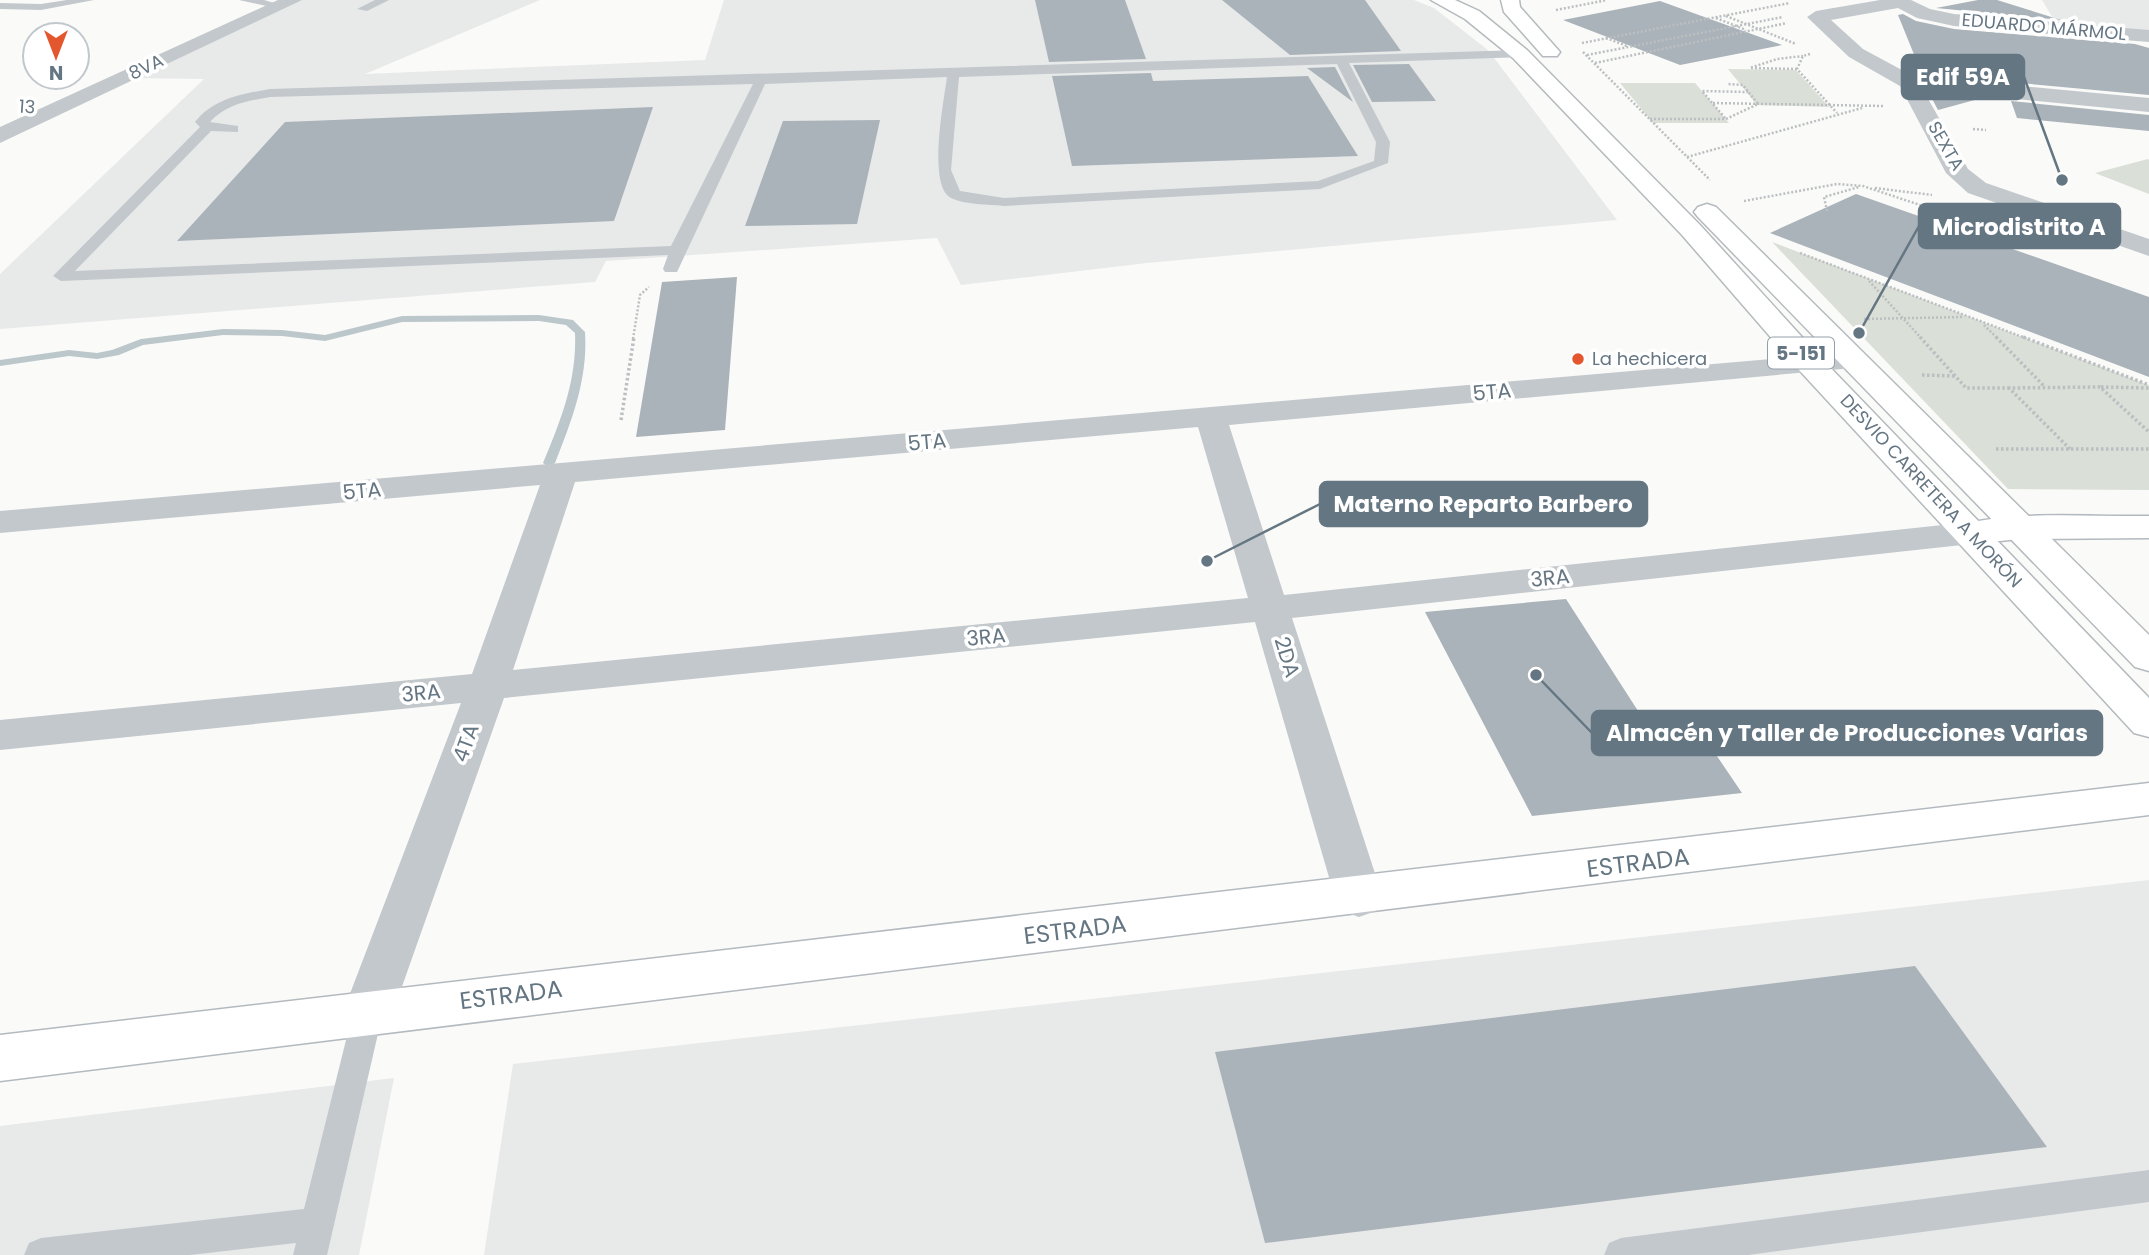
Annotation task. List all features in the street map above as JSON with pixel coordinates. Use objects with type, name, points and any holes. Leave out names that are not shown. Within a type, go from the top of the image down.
[{"type":"main road","name":"DESVIO CARRETERA A MORÓN","points":[[1440,0],[1539,52],[1853,361],[2149,659]]},
{"type":"main road","name":"DESVIO CARRETERA A MORÓN","points":[[1510,0],[1511,8],[1539,52],[1684,222],[1811,365],[2149,723]]},
{"type":"main road","points":[[1970,533],[2019,528],[2149,527]]},
{"type":"main road","name":"ESTRADA","points":[[0,1058],[368,1012],[1359,898],[2149,799]]},
{"type":"street","points":[[1816,17],[1899,1]]},
{"type":"street","name":"EDUARDO MÁRMOL","points":[[1899,1],[1924,14],[1954,20],[2149,36]]},
{"type":"street","name":"8VA","points":[[0,136],[287,3]]},
{"type":"street","name":"SEXTA","points":[[1816,17],[1856,53],[1908,82],[1958,173],[1977,188],[2149,248]]},
{"type":"street","points":[[1908,82],[2149,105]]},
{"type":"street","name":"13","points":[[13,106],[54,109]]},
{"type":"street","name":"5TA","points":[[0,523],[1853,361]]},
{"type":"street","name":"2DA","points":[[1211,417],[1272,608],[1359,898]]},
{"type":"street","name":"4TA","points":[[368,1012],[488,686],[561,474]]},
{"type":"street","name":"3RA","points":[[0,735],[1272,608],[1970,533]]},
{"type":"lane","points":[[0,6],[41,7],[89,0]]},
{"type":"lane","points":[[244,0],[287,3]]},
{"type":"lane","points":[[363,9],[384,0]]},
{"type":"lane","points":[[233,129],[208,127],[202,122],[211,111],[233,99],[270,93],[953,74],[1539,52]]},
{"type":"lane","points":[[953,74],[944,170],[954,194],[1004,202],[1320,184],[1381,163],[1383,142],[1342,61]]},
{"type":"lane","points":[[671,269],[677,250],[761,80]]},
{"type":"lane","points":[[208,127],[61,276],[677,250]]},
{"type":"lane","points":[[41,1255],[314,1239],[368,1012]]},
{"type":"lane","points":[[1621,1255],[2149,1186]]},
{"type":"path","points":[[1556,10],[1607,0]]},
{"type":"path","points":[[1539,52],[1796,2]]},
{"type":"path","points":[[1724,16],[1820,53]]},
{"type":"path","points":[[1715,17],[1749,31]]},
{"type":"path","points":[[1587,55],[1773,17],[1816,17]]},
{"type":"path","points":[[1595,62],[1816,17]]},
{"type":"path","points":[[1606,38],[1628,46]]},
{"type":"path","points":[[1838,114],[1797,69],[1750,68],[1777,59],[1820,53],[1856,53]]},
{"type":"path","points":[[1797,69],[1803,56]]},
{"type":"path","points":[[1727,84],[1742,85],[1758,104]]},
{"type":"path","points":[[1726,118],[1702,91],[1749,92]]},
{"type":"path","points":[[1713,103],[1866,107],[1923,105]]},
{"type":"path","points":[[1649,119],[1726,118],[1758,104]]},
{"type":"path","points":[[1687,157],[1866,107]]},
{"type":"path","points":[[1732,203],[1837,184],[1863,186],[1967,221]]},
{"type":"path","points":[[1795,251],[2149,386]]},
{"type":"path","points":[[621,420],[640,295],[671,269]]},
{"type":"path","points":[[1866,278],[1966,388],[2149,386]]},
{"type":"path","points":[[1854,320],[1968,317]]},
{"type":"path","points":[[1981,322],[2045,387]]},
{"type":"path","points":[[2100,387],[2149,432]]},
{"type":"path","points":[[2009,388],[2070,449]]},
{"type":"path","points":[[1940,449],[2149,449]]},
{"type":"shaded area","points":[[300,0],[540,0],[365,74],[705,60],[724,0],[1414,0],[1434,8],[1488,50],[1617,220],[1147,263],[961,285],[937,238],[606,261],[595,282],[0,329],[0,274],[204,79],[127,78]]},
{"type":"shaded area","points":[[2042,0],[2149,0],[2149,31],[2056,23]]},
{"type":"shaded area","points":[[1728,69],[1796,70],[1829,107],[1757,105]]},
{"type":"shaded area","points":[[1620,83],[1695,83],[1729,123],[1653,123]]},
{"type":"shaded area","points":[[2148,159],[2149,194],[2095,173]]},
{"type":"shaded area","points":[[1772,242],[2149,385],[2149,490],[2008,489]]},
{"type":"shaded area","points":[[2149,880],[2149,1255],[484,1255],[513,1064]]},
{"type":"shaded area","points":[[394,1078],[359,1255],[0,1255],[0,1126]]},
{"type":"building","points":[[1035,0],[1125,0],[1146,59],[1049,62]]},
{"type":"building","points":[[1222,0],[1365,0],[1401,51],[1290,55]]},
{"type":"building","points":[[1978,0],[1997,0],[2061,20],[1936,8]]},
{"type":"building","points":[[1660,1],[1782,45],[1680,65],[1563,20]]},
{"type":"building","points":[[1903,14],[1916,21],[1954,29],[2135,44],[2149,48],[2149,95],[1922,74],[1898,15]]},
{"type":"building","points":[[1409,64],[1436,101],[1372,102],[1353,65]]},
{"type":"building","points":[[1335,67],[1353,102],[1307,68]]},
{"type":"building","points":[[1151,73],[1153,81],[1308,76],[1358,156],[1072,166],[1052,76]]},
{"type":"building","points":[[1929,93],[1982,98],[1938,110]]},
{"type":"building","points":[[2011,101],[2149,115],[2149,131],[2017,118]]},
{"type":"building","points":[[653,107],[614,221],[177,241],[285,122]]},
{"type":"building","points":[[880,120],[857,224],[745,226],[783,121]]},
{"type":"building","points":[[1856,194],[2149,297],[2149,377],[1770,233]]},
{"type":"building","points":[[737,277],[725,430],[636,437],[662,282]]},
{"type":"building","points":[[1566,599],[1658,742],[1704,737],[1742,793],[1532,816],[1425,612]]},
{"type":"building","points":[[1915,966],[2047,1147],[1265,1243],[1215,1052]]},
{"type":"waterway","points":[[0,363],[69,353],[97,356],[115,353],[141,342],[223,332],[282,333],[325,338],[402,319],[539,318],[569,322],[580,332],[580,367],[573,399],[549,463]]},
{"type":"place","name":"Edif 59A","points":[[2062,180]]},
{"type":"place","name":"Microdistrito A","points":[[1859,333]]},
{"type":"place","name":"La hechicera","points":[[1578,359]]},
{"type":"place","name":"Materno Reparto Barbero","points":[[1207,561]]},
{"type":"place","name":"Almacén y Taller de Producciones Varias","points":[[1536,675]]}]
